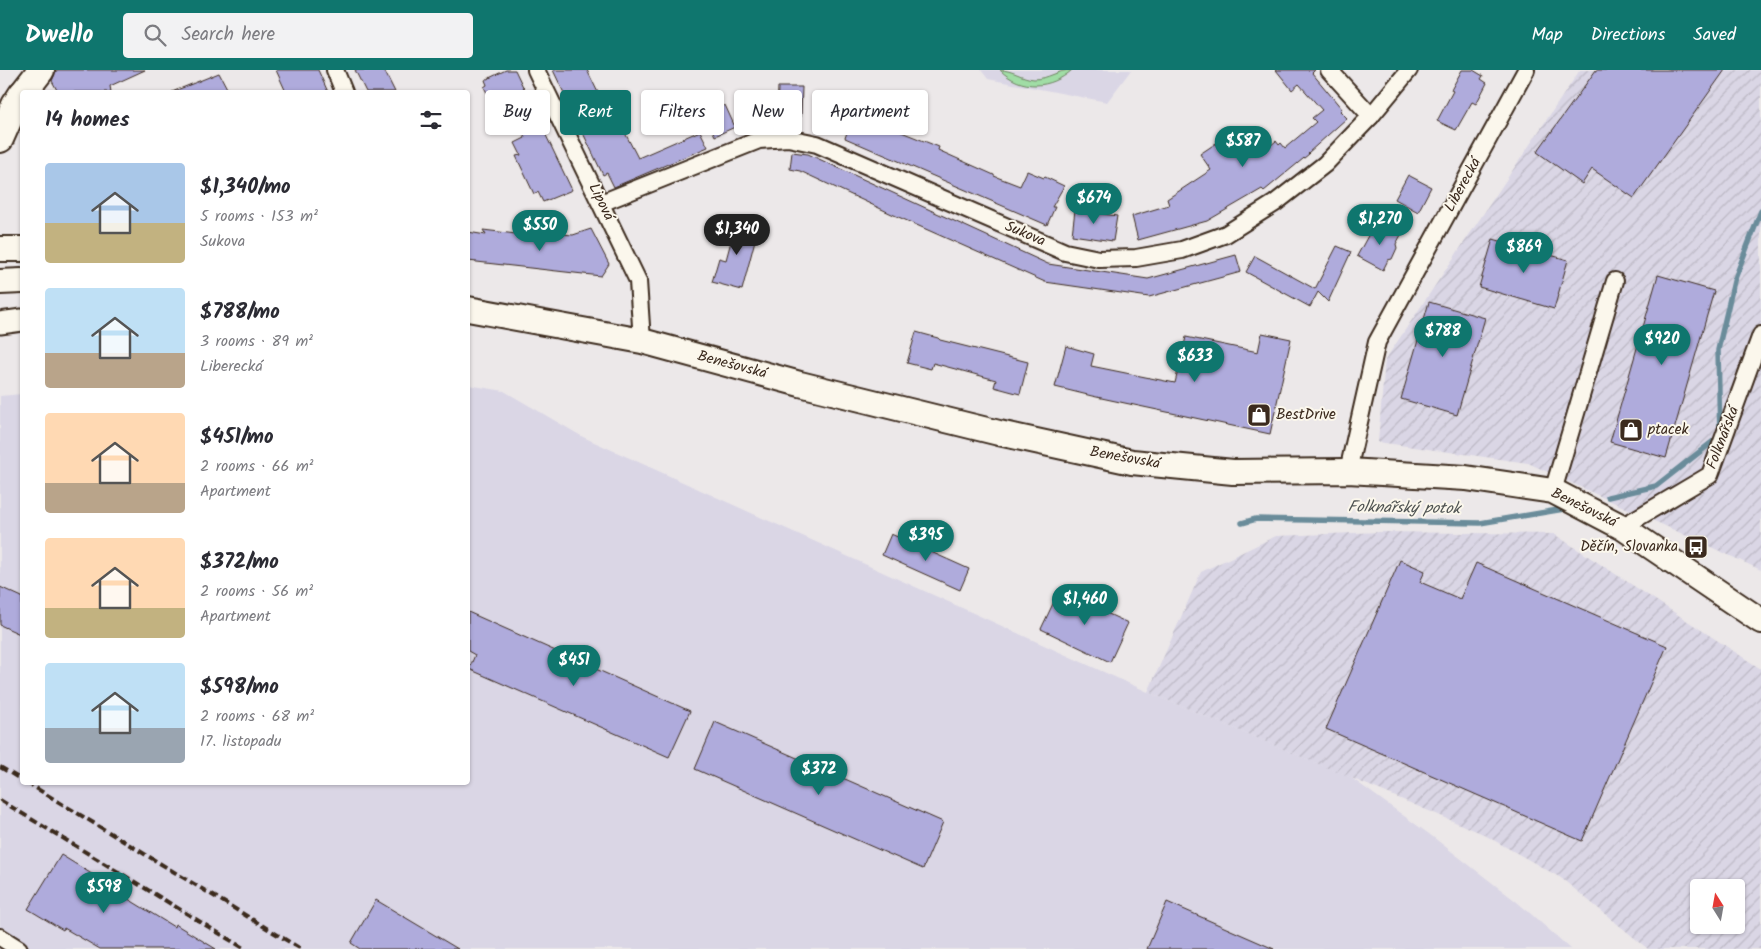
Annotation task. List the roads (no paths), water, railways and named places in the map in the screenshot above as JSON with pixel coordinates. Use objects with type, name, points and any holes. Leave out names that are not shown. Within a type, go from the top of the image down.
[{"type":"main road","points":[[25,90],[41,70]]},
{"type":"main road","points":[[0,139],[14,105],[20,97]]},
{"type":"main road","points":[[0,249],[20,249]]},
{"type":"main road","points":[[0,282],[20,281]]},
{"type":"main road","name":"Benešovská","points":[[470,309],[642,341],[809,386],[999,433],[1132,462],[1234,472],[1348,472],[1466,478],[1553,491],[1622,527],[1756,612]]},
{"type":"street","points":[[335,70],[343,90]]},
{"type":"street","name":"Lipová","points":[[536,70],[638,281],[642,341]]},
{"type":"street","points":[[1329,70],[1371,116]]},
{"type":"street","name":"Sukova","points":[[601,203],[759,140],[788,138],[817,144],[1065,252],[1098,258],[1136,258],[1182,250],[1226,234],[1275,203],[1325,164],[1371,116],[1408,70]]},
{"type":"street","name":"Liberecká","points":[[1348,472],[1377,342],[1526,70]]},
{"type":"street","points":[[1553,491],[1615,281]]},
{"type":"street","points":[[0,323],[20,320]]},
{"type":"street","name":"Folknářská","points":[[1622,527],[1710,475],[1761,335]]},
{"type":"street","points":[[0,937],[19,949]]},
{"type":"waterway","name":"Folknářský potok","points":[[1608,497],[1656,486],[1720,436],[1718,350],[1734,281],[1761,211]]},
{"type":"waterway","name":"Folknářský potok","points":[[1242,523],[1256,519],[1480,523],[1564,509]]},
{"type":"railway","points":[[0,767],[20,779]]},
{"type":"railway","points":[[31,785],[301,949]]},
{"type":"railway","points":[[0,800],[245,949]]},
{"type":"place","name":"BestDrive","points":[[1259,415]]},
{"type":"place","name":"ptacek","points":[[1631,430]]},
{"type":"place","name":"Děčín, Slovanka","points":[[1696,547]]}]
